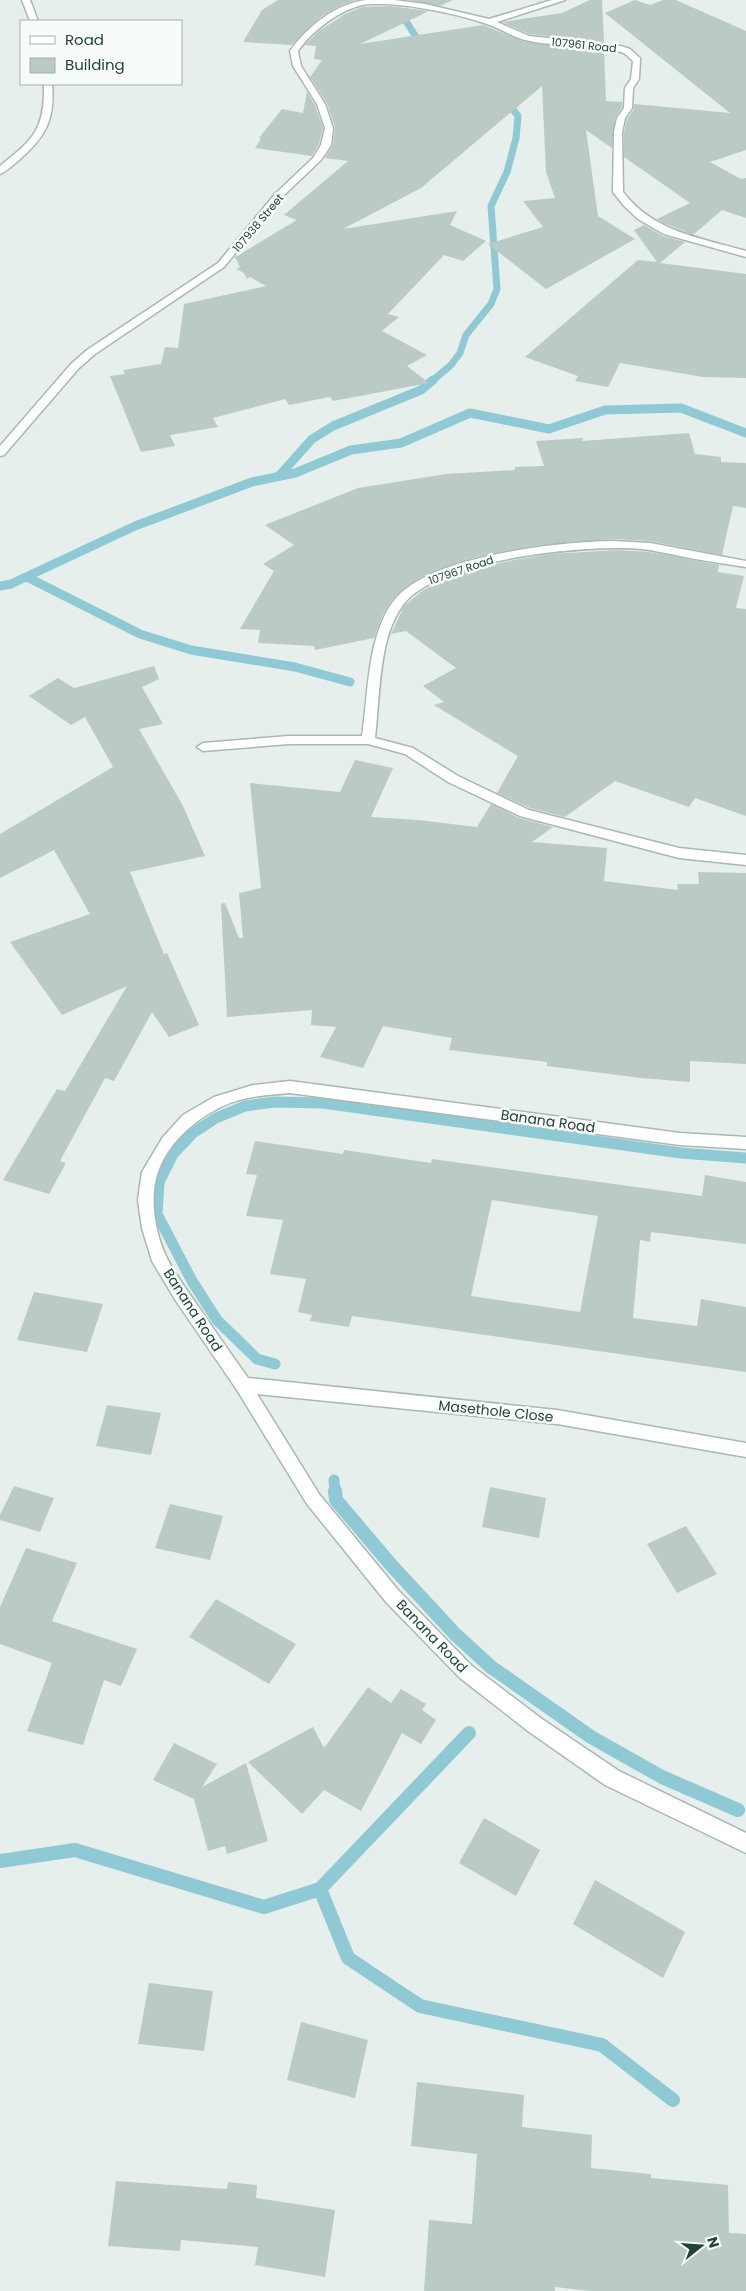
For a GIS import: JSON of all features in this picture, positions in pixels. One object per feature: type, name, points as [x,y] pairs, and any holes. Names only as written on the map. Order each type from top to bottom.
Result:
[{"type":"street","points":[[26,0],[34,20]]},
{"type":"street","points":[[488,22],[561,0]]},
{"type":"street","name":"107938 Street","points":[[0,452],[75,366],[90,352],[221,265],[278,196],[316,160],[326,145],[329,128],[321,104],[294,59],[298,43],[304,37],[338,11],[349,6],[373,1],[425,6],[488,22]]},
{"type":"street","name":"107961 Road","points":[[488,22],[527,38],[606,46],[618,48],[632,54],[637,60],[637,69],[635,79],[629,88],[628,108],[621,118],[618,132],[618,192],[641,217],[667,232],[746,254]]},
{"type":"street","points":[[0,171],[32,145],[43,128],[48,117],[50,98],[48,85]]},
{"type":"street","name":"107967 Road","points":[[368,740],[374,705],[376,674],[386,627],[397,604],[414,587],[440,575],[492,559],[544,548],[586,545],[636,545],[746,564]]},
{"type":"street","points":[[203,747],[298,740],[368,740],[409,751],[453,779],[525,813],[679,853],[746,860]]},
{"type":"street","name":"Banana Road","points":[[746,1143],[680,1139],[290,1087],[253,1091],[219,1101],[188,1119],[168,1141],[150,1172],[146,1200],[150,1228],[158,1256],[182,1296],[243,1385],[314,1499],[392,1596],[466,1672],[535,1726],[612,1778],[746,1842]]},
{"type":"street","name":"Masethole Close","points":[[243,1385],[557,1417],[746,1450]]},
{"type":"building","points":[[278,0],[356,0],[343,4],[322,16],[292,45],[243,42],[262,10]]},
{"type":"building","points":[[409,0],[453,0],[440,6]]},
{"type":"building","points":[[590,0],[602,0],[604,42],[529,34],[502,22],[562,13]]},
{"type":"building","points":[[635,0],[650,5],[663,0],[676,0],[746,31],[746,150],[710,162],[741,179],[746,178],[746,218],[722,210],[693,235],[664,223],[657,219],[690,203],[624,157],[624,132],[627,119],[634,109],[634,104],[730,113],[605,13]]},
{"type":"building","points":[[390,6],[429,11],[360,44],[483,25],[525,42],[604,50],[606,101],[622,102],[622,107],[615,118],[612,148],[586,130],[598,216],[635,239],[546,289],[488,244],[543,227],[523,201],[555,198],[546,172],[542,86],[421,188],[343,229],[457,211],[450,225],[486,241],[463,261],[444,255],[388,314],[399,317],[382,331],[427,355],[407,366],[429,383],[333,401],[330,397],[289,405],[285,399],[213,418],[218,427],[170,435],[175,446],[141,452],[110,376],[125,374],[123,370],[161,364],[165,347],[178,348],[184,304],[266,286],[250,277],[247,279],[244,273],[236,269],[240,267],[235,257],[297,220],[284,215],[348,161],[325,158],[333,145],[335,127],[327,103],[310,77],[322,60],[314,59],[316,46],[305,45],[319,31],[345,14],[362,7]]},
{"type":"building","points":[[307,92],[315,105],[323,128],[319,144],[312,156],[255,148],[261,139],[259,138],[282,109],[303,113]]},
{"type":"building","points":[[644,225],[663,236],[685,242],[660,263],[746,274],[746,378],[703,377],[620,363],[608,387],[575,381],[578,376],[525,357],[638,260],[657,262],[634,230]]},
{"type":"building","points":[[689,433],[695,454],[721,457],[721,462],[746,463],[746,508],[733,506],[722,555],[650,541],[612,539],[534,546],[476,557],[425,575],[406,587],[392,600],[382,616],[374,638],[315,650],[314,646],[258,643],[260,630],[240,629],[274,571],[263,564],[294,545],[265,525],[358,488],[446,474],[515,470],[515,467],[544,466],[536,441],[583,438],[582,441]]},
{"type":"building","points":[[617,550],[650,552],[719,565],[718,572],[744,576],[736,608],[746,609],[746,816],[695,798],[689,807],[615,781],[565,817],[530,808],[497,793],[518,756],[434,705],[444,702],[423,686],[456,668],[406,631],[391,634],[404,606],[422,591],[447,578],[514,560],[551,554]]},
{"type":"building","points":[[154,666],[159,679],[142,687],[163,724],[139,729],[183,806],[205,856],[130,872],[164,954],[167,953],[199,1025],[169,1037],[152,1012],[114,1081],[105,1078],[60,1161],[66,1163],[49,1194],[3,1180],[57,1089],[65,1091],[127,986],[62,1015],[10,942],[90,914],[54,850],[0,878],[0,834],[113,767],[85,717],[71,725],[29,696],[58,678],[74,688]]},
{"type":"building","points":[[355,760],[393,768],[371,817],[477,827],[491,804],[519,818],[553,827],[532,842],[607,848],[604,881],[678,890],[677,884],[699,884],[698,872],[746,873],[746,1064],[690,1061],[690,1082],[641,1078],[547,1066],[547,1062],[449,1050],[452,1038],[383,1026],[363,1068],[320,1057],[336,1027],[311,1025],[312,1010],[227,1017],[221,904],[225,903],[239,938],[243,938],[239,893],[261,888],[250,783],[340,792]]},
{"type":"building","points":[[255,1141],[343,1154],[344,1150],[431,1163],[432,1159],[702,1196],[705,1175],[746,1182],[746,1244],[651,1232],[650,1242],[640,1240],[633,1318],[697,1326],[701,1299],[746,1307],[746,1372],[352,1316],[349,1327],[310,1321],[312,1315],[298,1312],[306,1279],[270,1274],[283,1220],[246,1216],[257,1175],[246,1174]],"holes":[[[492,1200],[598,1216],[580,1312],[471,1296]]]},
{"type":"building","points":[[34,1292],[103,1304],[87,1352],[17,1340]]},
{"type":"building","points":[[107,1405],[161,1413],[151,1455],[96,1446]]},
{"type":"building","points":[[14,1486],[54,1498],[40,1532],[0,1520],[0,1515]]},
{"type":"building","points":[[490,1487],[546,1498],[539,1538],[482,1527]]},
{"type":"building","points":[[170,1504],[223,1516],[210,1560],[155,1548]]},
{"type":"building","points":[[686,1526],[717,1574],[677,1593],[647,1544]]},
{"type":"building","points":[[26,1548],[77,1563],[52,1621],[137,1649],[121,1686],[104,1680],[83,1745],[27,1731],[52,1663],[0,1644],[0,1607]]},
{"type":"building","points":[[216,1599],[296,1644],[269,1684],[189,1637]]},
{"type":"building","points":[[368,1687],[391,1703],[401,1689],[426,1704],[422,1710],[436,1720],[421,1744],[402,1733],[361,1811],[324,1790],[302,1814],[248,1762],[313,1727],[324,1748]]},
{"type":"building","points":[[174,1743],[217,1764],[202,1787],[246,1763],[268,1841],[227,1854],[225,1846],[208,1851],[194,1799],[153,1780]]},
{"type":"building","points":[[484,1818],[540,1850],[516,1896],[459,1863]]},
{"type":"building","points":[[595,1880],[685,1932],[663,1978],[573,1924]]},
{"type":"building","points":[[149,1983],[213,1991],[204,2051],[138,2044]]},
{"type":"building","points":[[301,2022],[368,2040],[355,2098],[287,2080]]},
{"type":"building","points":[[417,2082],[524,2095],[522,2127],[592,2135],[591,2168],[651,2174],[651,2178],[728,2185],[729,2233],[746,2234],[746,2291],[590,2291],[555,2287],[555,2291],[424,2291],[429,2220],[472,2224],[477,2154],[411,2146]]},
{"type":"building","points":[[116,2181],[227,2189],[228,2182],[257,2185],[256,2198],[335,2210],[325,2277],[255,2265],[258,2247],[181,2240],[180,2251],[108,2246]]},
{"type":"waterway","points":[[404,18],[423,48]]},
{"type":"waterway","points":[[432,381],[451,365],[460,353],[466,335],[491,304],[497,289],[491,206],[507,172],[516,138],[518,116],[505,99]]},
{"type":"waterway","points":[[279,476],[312,439],[333,426],[421,390],[433,380]]},
{"type":"waterway","points":[[0,586],[11,584],[135,526],[252,482],[295,473],[351,450],[401,443],[470,413],[549,429],[605,410],[681,408],[746,433]]},
{"type":"waterway","points":[[27,577],[140,634],[191,650],[295,667],[350,682]]},
{"type":"waterway","points":[[275,1364],[257,1359],[217,1320],[192,1281],[157,1214],[159,1182],[173,1154],[193,1133],[216,1118],[245,1106],[275,1102],[323,1103],[681,1153],[746,1158]]},
{"type":"waterway","points":[[334,1480],[335,1493]]},
{"type":"waterway","points":[[335,1491],[336,1500],[392,1566],[455,1634],[491,1667],[591,1737],[662,1777],[738,1810]]},
{"type":"waterway","points":[[320,1889],[469,1733]]},
{"type":"waterway","points":[[0,1861],[75,1850],[264,1907],[320,1889]]},
{"type":"waterway","points":[[320,1889],[348,1958],[420,2006],[602,2045],[673,2100]]}]
